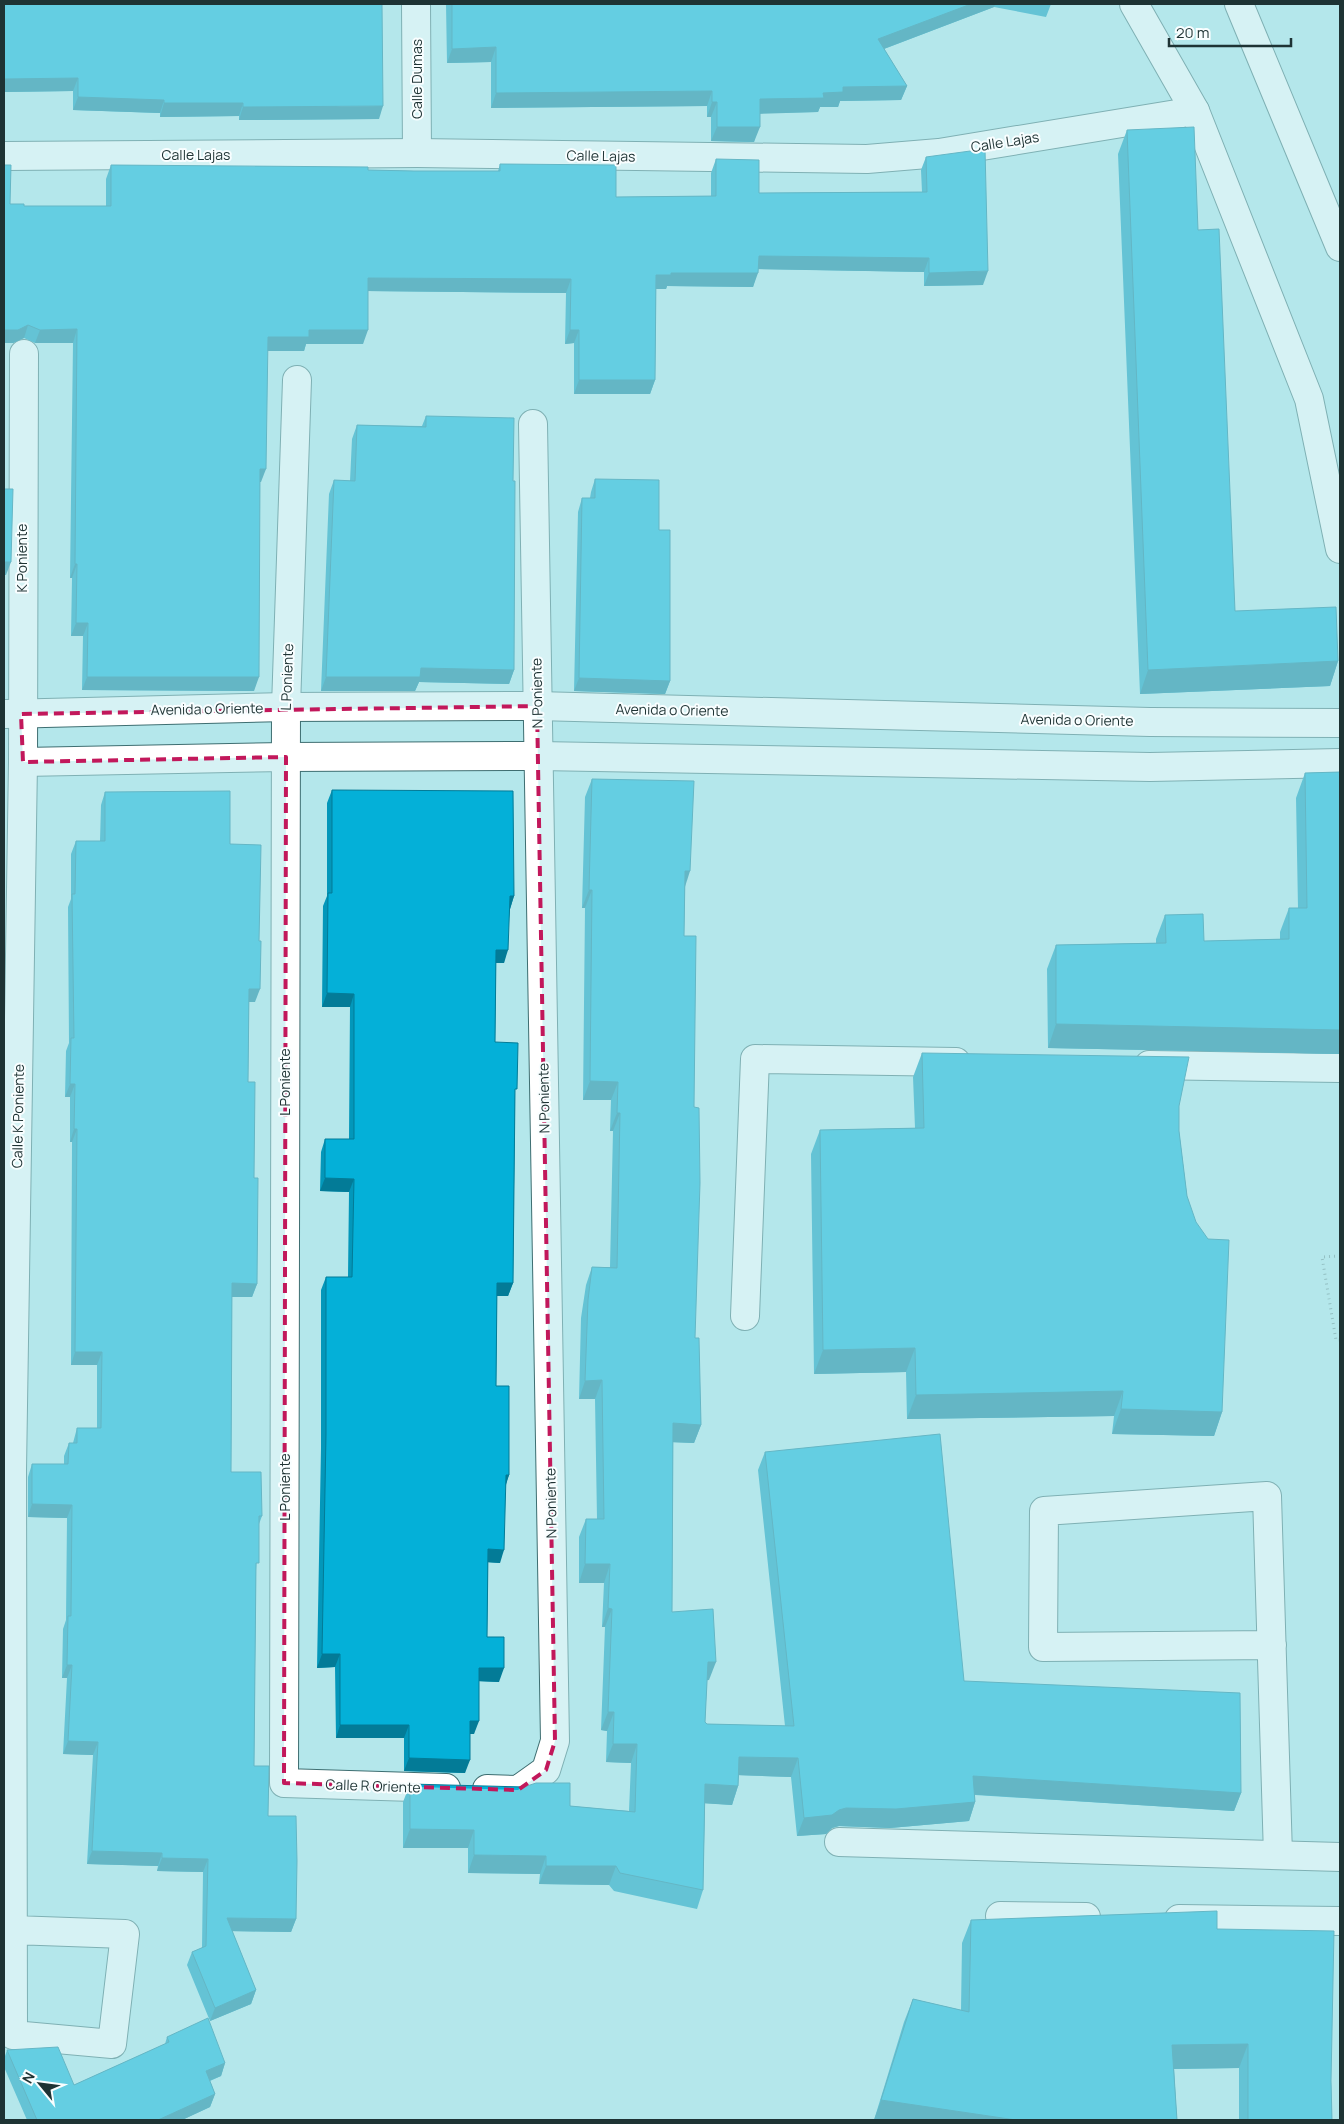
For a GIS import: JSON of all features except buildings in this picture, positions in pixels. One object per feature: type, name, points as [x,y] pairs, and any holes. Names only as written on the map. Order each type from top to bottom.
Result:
[{"type":"street","name":"Calle Dumas","points":[[416,4],[417,154]]},
{"type":"street","points":[[1134,4],[1195,111],[1309,399],[1340,549]]},
{"type":"street","points":[[1239,4],[1340,247]]},
{"type":"street","name":"Calle Lajas","points":[[4,156],[417,154],[867,160],[939,153],[1195,111]]},
{"type":"street","name":"K Poniente","points":[[23,762],[13,714],[24,354]]},
{"type":"street","name":"L Poniente","points":[[284,1783],[286,707],[297,380]]},
{"type":"street","name":"N Poniente","points":[[533,424],[555,1741],[546,1770]]},
{"type":"street","name":"Avenida o Oriente","points":[[13,714],[286,707],[537,706],[1150,722],[1340,723]]},
{"type":"street","points":[[23,762],[286,757],[539,756],[1150,767],[1340,763]]},
{"type":"street","name":"Calle K Poniente","points":[[13,1930],[125,1934],[112,2044],[13,2035],[8,1469],[23,762]]},
{"type":"street","points":[[745,1316],[755,1059],[983,1063]]},
{"type":"street","points":[[1122,1065],[1340,1068]]},
{"type":"street","points":[[1272,1645],[1043,1647],[1044,1511],[1267,1496],[1272,1645],[1278,1855]]},
{"type":"street","name":"Calle R Oriente","points":[[284,1783],[518,1790],[546,1770]]},
{"type":"street","points":[[839,1842],[1340,1857]]},
{"type":"street","points":[[1000,1916],[1107,1918]]},
{"type":"street","points":[[1155,1918],[1340,1921]]},
{"type":"path","points":[[1338,1340],[1322,1257],[1340,1256]]},
{"type":"highlighted area","points":[[537,706],[555,1741],[546,1770],[518,1790],[284,1783],[286,757],[23,762],[21,714]]}]
